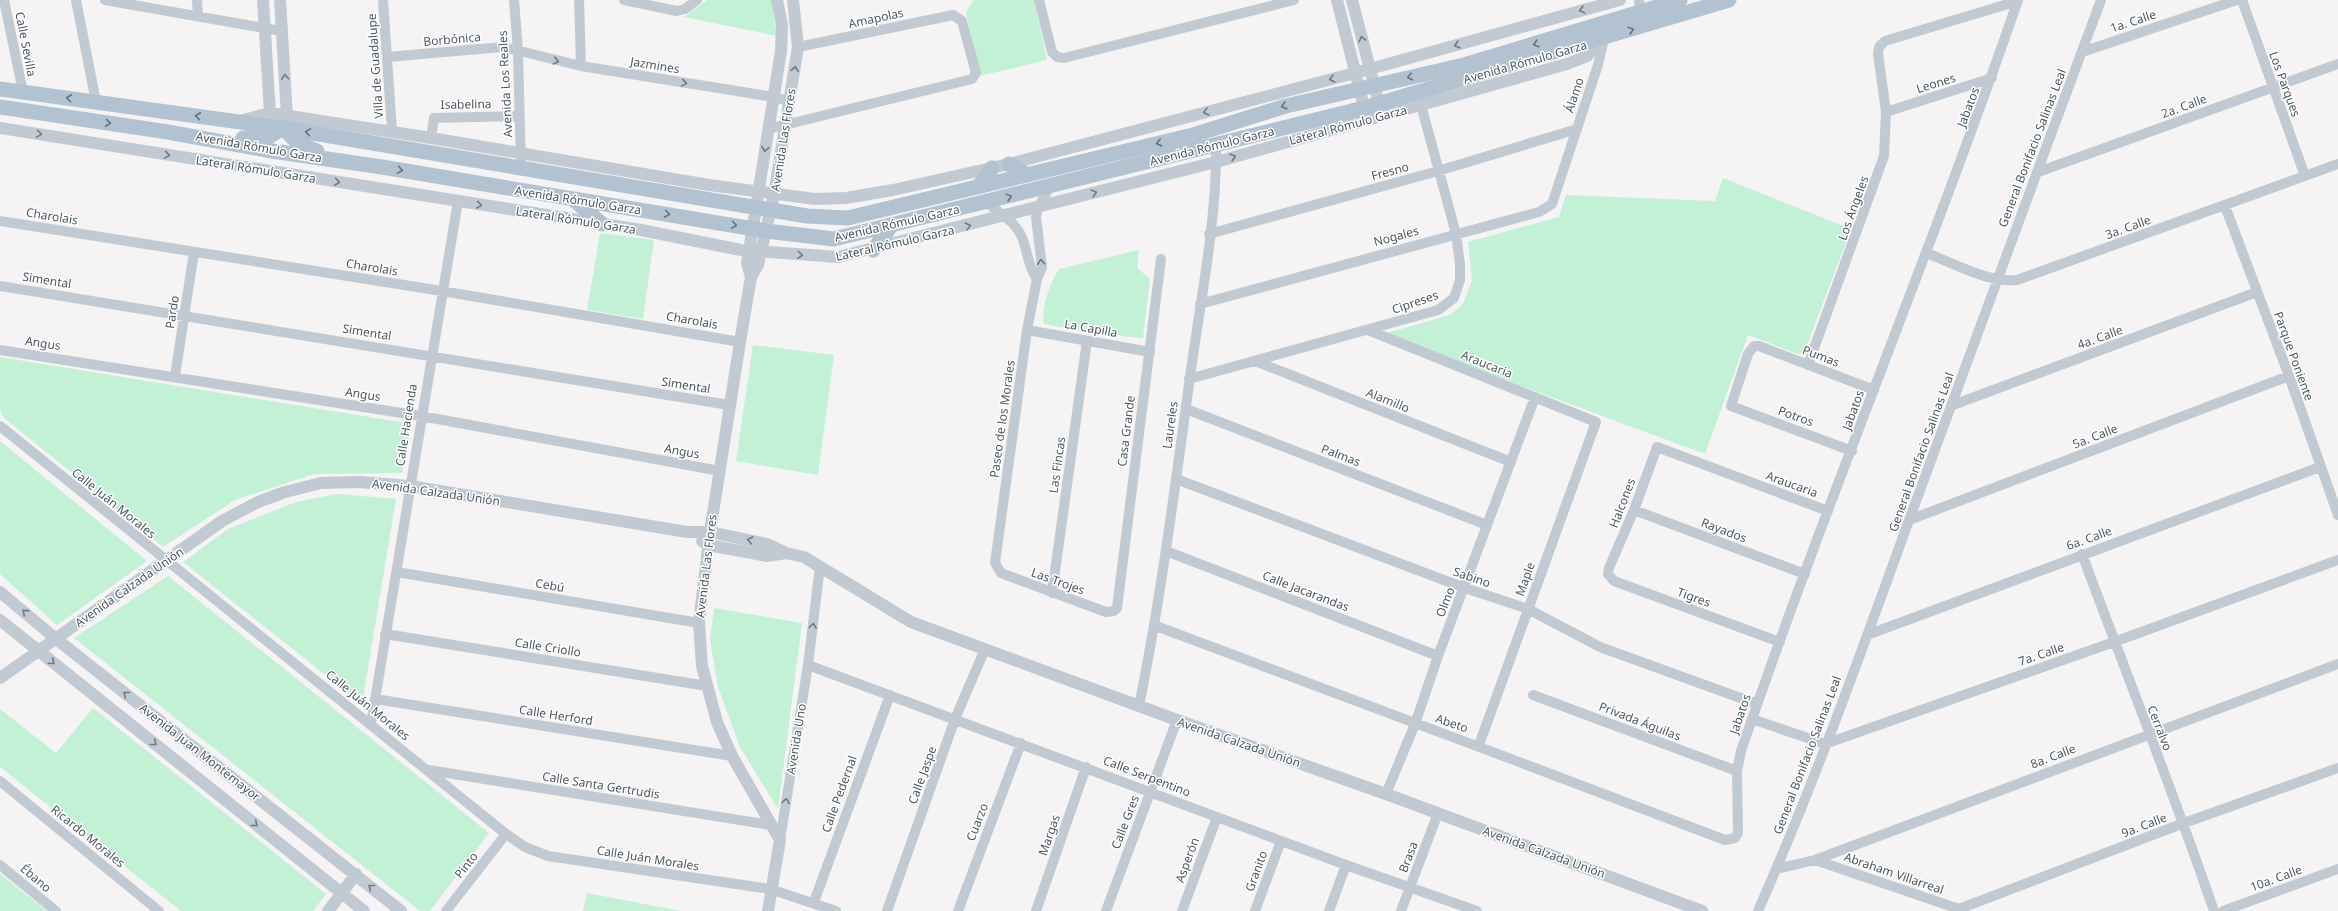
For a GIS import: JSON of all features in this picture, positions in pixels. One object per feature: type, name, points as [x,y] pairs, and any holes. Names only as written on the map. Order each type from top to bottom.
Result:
[{"type":"main road","name":"Avenida Rómulo Garza","points":[[0,89],[236,122],[285,122],[521,161],[771,210],[807,216],[848,218],[1194,135],[1286,106],[1480,61],[1639,6],[1680,0]]},
{"type":"main road","name":"Avenida Rómulo Garza","points":[[0,108],[168,132],[272,151],[382,167],[574,200],[834,239],[1216,146],[1366,114],[1729,0]]},
{"type":"main road","points":[[168,132],[199,133],[260,139],[272,136],[285,122],[292,139],[306,148],[362,160],[382,167]]},
{"type":"main road","points":[[1009,164],[1027,175]]},
{"type":"main road","points":[[979,186],[992,168]]},
{"type":"main road","points":[[574,200],[602,224]]},
{"type":"main road","points":[[762,228],[826,231],[836,228],[848,218]]},
{"type":"main road","points":[[873,250],[891,226]]},
{"type":"street","name":"Calle Sevilla","points":[[4,0],[23,92]]},
{"type":"street","points":[[76,0],[96,102]]},
{"type":"street","points":[[105,0],[142,3],[198,16],[281,31]]},
{"type":"street","points":[[197,0],[198,16]]},
{"type":"street","points":[[263,0],[270,113]]},
{"type":"street","points":[[280,0],[285,122]]},
{"type":"street","name":"Villa de Guadalupe","points":[[383,0],[392,131]]},
{"type":"street","name":"Avenida Los Reales","points":[[514,0],[518,51],[521,161]]},
{"type":"street","points":[[579,0],[581,66]]},
{"type":"street","points":[[624,0],[677,11],[685,9],[697,0]]},
{"type":"street","name":"Avenida Las Flores","points":[[777,0],[781,13],[782,31],[774,97],[755,207],[762,228],[761,252],[758,265],[751,277],[729,405],[708,545],[699,623],[702,660],[715,715],[732,756],[770,825],[780,840]]},
{"type":"street","name":"Avenida Las Flores","points":[[751,277],[747,263],[749,251],[771,210],[798,47],[792,0]]},
{"type":"street","points":[[1039,0],[1052,52],[1057,57],[1064,58],[1294,0]]},
{"type":"street","points":[[1337,0],[1366,114]]},
{"type":"street","points":[[1352,0],[1380,110]]},
{"type":"street","points":[[236,122],[270,113],[285,122],[392,131],[431,138],[521,161],[619,171],[774,195],[815,199],[846,198],[1009,164],[1369,70],[1620,0]]},
{"type":"street","name":"General Bonifacio Salinas Leal","points":[[1758,911],[1868,635],[1909,520],[1953,405],[1996,279],[2038,172],[2102,0]]},
{"type":"street","name":"1a. Calle","points":[[2082,52],[2237,0]]},
{"type":"street","name":"Los Parques","points":[[2242,0],[2272,89],[2305,176]]},
{"type":"street","name":"Los Ángeles","points":[[1808,365],[1882,167],[1886,147],[1886,112],[1878,54],[1879,47],[1885,41],[2018,1]]},
{"type":"street","name":"Jabatos","points":[[1738,834],[1737,771],[1741,751],[1828,511],[1992,78],[2018,1]]},
{"type":"street","name":"Amapolas","points":[[785,125],[975,77],[962,21],[953,15],[798,47]]},
{"type":"street","name":"Lateral Rómulo Garza","points":[[1380,110],[1420,105],[1583,58],[1602,39]]},
{"type":"street","name":"Álamo","points":[[1568,159],[1600,60],[1602,39]]},
{"type":"street","name":"Borbónica","points":[[387,57],[503,47],[518,51]]},
{"type":"street","name":"Jazmines","points":[[518,51],[581,66],[774,97],[789,101]]},
{"type":"street","name":"2a. Calle","points":[[2038,172],[2338,64]]},
{"type":"street","name":"Leones","points":[[1886,112],[1992,78]]},
{"type":"street","name":"Cipreses","points":[[1189,379],[1438,310],[1454,298],[1457,290],[1460,270],[1456,234],[1420,105]]},
{"type":"street","name":"Lateral Rómulo Garza","points":[[0,128],[602,224],[749,251],[838,258],[1216,162],[1366,114]]},
{"type":"street","name":"Isabelina","points":[[431,138],[434,118],[519,116]]},
{"type":"street","points":[[768,129],[785,125]]},
{"type":"street","name":"Fresno","points":[[1209,234],[1438,172],[1577,129]]},
{"type":"street","name":"Laureles","points":[[1139,706],[1156,626],[1186,410],[1209,234],[1216,162],[1216,146]]},
{"type":"street","name":"Nogales","points":[[1200,304],[1539,212],[1552,204],[1568,159]]},
{"type":"street","name":"3a. Calle","points":[[1926,253],[1996,279],[2011,281],[2024,278],[2338,164]]},
{"type":"street","name":"Paseo de los Morales","points":[[995,564],[1027,330],[1037,279],[1042,267],[1035,223],[1038,208],[1050,186]]},
{"type":"street","name":"Calle Hacienda","points":[[371,724],[385,634],[397,572],[431,355],[458,201]]},
{"type":"street","points":[[986,202],[1002,217],[1010,221],[1021,235],[1029,265],[1037,279]]},
{"type":"street","name":"Parque Poniente","points":[[2225,206],[2289,376],[2338,515]]},
{"type":"street","name":"Charolais","points":[[0,221],[442,291],[740,342]]},
{"type":"street","name":"Pardo","points":[[175,376],[194,252]]},
{"type":"street","name":"Casa Grande","points":[[1117,608],[1161,258]]},
{"type":"street","name":"Simental","points":[[0,286],[431,355],[729,405]]},
{"type":"street","name":"4a. Calle","points":[[1953,405],[2257,292]]},
{"type":"street","name":"La Capilla","points":[[1027,330],[1150,352]]},
{"type":"street","name":"Araucaria","points":[[1368,330],[1596,422]]},
{"type":"street","name":"Las Fincas","points":[[1052,593],[1087,340]]},
{"type":"street","name":"Pumas","points":[[1731,406],[1748,354],[1754,346],[1759,346],[1874,390]]},
{"type":"street","name":"Angus","points":[[0,350],[175,376],[421,416],[720,471]]},
{"type":"street","name":"Alamillo","points":[[1255,361],[1511,462]]},
{"type":"street","name":"5a. Calle","points":[[1909,520],[2289,376]]},
{"type":"street","name":"Olmo","points":[[1386,794],[1415,724],[1438,656],[1465,588],[1486,525],[1535,397]]},
{"type":"street","name":"Potros","points":[[1731,406],[1852,451]]},
{"type":"street","name":"Palmas","points":[[1186,410],[1486,525]]},
{"type":"street","name":"Maple","points":[[1479,745],[1596,422]]},
{"type":"street","name":"Calle Juán Morales","points":[[0,426],[506,834],[525,847],[548,856],[770,890],[814,902],[836,911]]},
{"type":"street","name":"Araucaria","points":[[1657,447],[1828,511]]},
{"type":"street","name":"Halcones","points":[[1609,568],[1634,510],[1657,447]]},
{"type":"street","name":"6a. Calle","points":[[1868,635],[2082,554],[2320,467]]},
{"type":"street","name":"Sabino","points":[[1176,479],[1465,588],[1528,609],[1600,647],[1757,704]]},
{"type":"street","name":"Avenida Calzada Unión","points":[[0,678],[222,521],[278,494],[321,483],[385,483],[410,486],[687,532],[710,532],[767,544],[786,553],[804,557],[904,619],[1177,720],[1438,813],[1701,911]]},
{"type":"street","name":"Rayados","points":[[1634,510],[1805,574]]},
{"type":"street","name":"Avenida Calzada Unión","points":[[687,532],[708,545],[767,556],[786,553]]},
{"type":"street","name":"Calle Jacarandas","points":[[1166,551],[1438,656]]},
{"type":"street","name":"Cerralvo","points":[[2082,554],[2148,734],[2184,823],[2214,911]]},
{"type":"street","name":"7a. Calle","points":[[1825,744],[2114,642],[2338,560]]},
{"type":"street","name":"Las Trojes","points":[[995,564],[1001,573],[1052,593],[1106,612],[1114,611],[1117,608]]},
{"type":"street","name":"Avenida Uno","points":[[768,911],[770,890],[780,840],[808,665],[820,566]]},
{"type":"street","name":"Tigres","points":[[1609,568],[1608,574],[1614,581],[1780,642]]},
{"type":"street","name":"Cebú","points":[[397,572],[699,623]]},
{"type":"street","name":"Avenida Juan Montemayor","points":[[0,592],[56,638],[402,911]]},
{"type":"street","name":"Avenida Juan Montemayor","points":[[0,620],[364,911]]},
{"type":"street","name":"Abeto","points":[[1156,626],[1415,724],[1479,745],[1725,840],[1735,838],[1738,834]]},
{"type":"street","name":"Calle Criollo","points":[[385,634],[707,686]]},
{"type":"street","name":"Calle Jaspe","points":[[887,911],[956,719],[985,649]]},
{"type":"street","name":"8a. Calle","points":[[1776,869],[1815,860],[2338,664]]},
{"type":"street","name":"Calle Serpentino","points":[[808,665],[1086,767],[1346,865],[1410,886],[1476,911]]},
{"type":"street","name":"Calle Pedernal","points":[[814,902],[890,695]]},
{"type":"street","name":"Privada Águilas","points":[[1533,695],[1737,771]]},
{"type":"street","name":"Calle Herford","points":[[375,699],[732,756]]},
{"type":"street","points":[[1752,719],[1825,744]]},
{"type":"street","name":"Calle Gres","points":[[1106,911],[1177,720]]},
{"type":"street","name":"Cuarzo","points":[[958,911],[1021,743]]},
{"type":"street","name":"Margas","points":[[1036,911],[1086,767]]},
{"type":"street","name":"9a. Calle","points":[[1962,910],[2184,823],[2338,768]]},
{"type":"street","name":"Calle Santa Gertrudis","points":[[428,770],[770,825]]},
{"type":"street","name":"Ricardo Morales","points":[[0,781],[159,911]]},
{"type":"street","name":"Brasa","points":[[1401,911],[1438,813]]},
{"type":"street","name":"Asperón","points":[[1182,911],[1217,817]]},
{"type":"street","name":"Pinto","points":[[446,911],[506,834]]},
{"type":"street","name":"Granito","points":[[1255,911],[1281,841]]},
{"type":"street","name":"Abraham Villarreal","points":[[1815,860],[1962,910]]},
{"type":"street","name":"Ébano","points":[[0,865],[56,911]]},
{"type":"street","points":[[1329,911],[1346,865]]},
{"type":"street","name":"10a. Calle","points":[[2223,911],[2338,869]]},
{"type":"street","points":[[328,911],[356,874]]},
{"type":"green space","points":[[707,0],[771,0],[777,36],[684,17]]},
{"type":"green space","points":[[974,0],[1034,0],[1047,60],[980,76],[966,12]]},
{"type":"green space","points":[[1723,178],[1851,229],[1803,356],[1748,335],[1705,454],[1392,338],[1387,333],[1450,315],[1463,304],[1472,280],[1468,242],[1559,217],[1566,195],[1715,201]]},
{"type":"green space","points":[[600,233],[654,240],[643,319],[587,310]]},
{"type":"green space","points":[[1139,250],[1137,268],[1150,279],[1143,338],[1090,333],[1044,324],[1043,317],[1045,302],[1052,281],[1059,269]]},
{"type":"green space","points":[[753,345],[834,355],[818,475],[736,461]]},
{"type":"green space","points":[[0,357],[412,424],[402,473],[314,474],[235,500],[163,547],[3,417],[0,409]]},
{"type":"green space","points":[[0,441],[147,561],[57,625],[0,574]]},
{"type":"green space","points":[[337,494],[396,499],[362,704],[183,562],[228,529],[296,502]]},
{"type":"green space","points":[[168,576],[489,833],[430,911],[420,911],[74,638]]},
{"type":"green space","points":[[714,608],[802,623],[778,809],[740,747],[718,687],[710,640]]},
{"type":"green space","points":[[93,708],[326,894],[313,911],[181,911],[0,767],[0,709],[56,753]]},
{"type":"green space","points":[[0,874],[47,911],[0,911]]},
{"type":"green space","points":[[587,893],[681,911],[583,911]]}]
